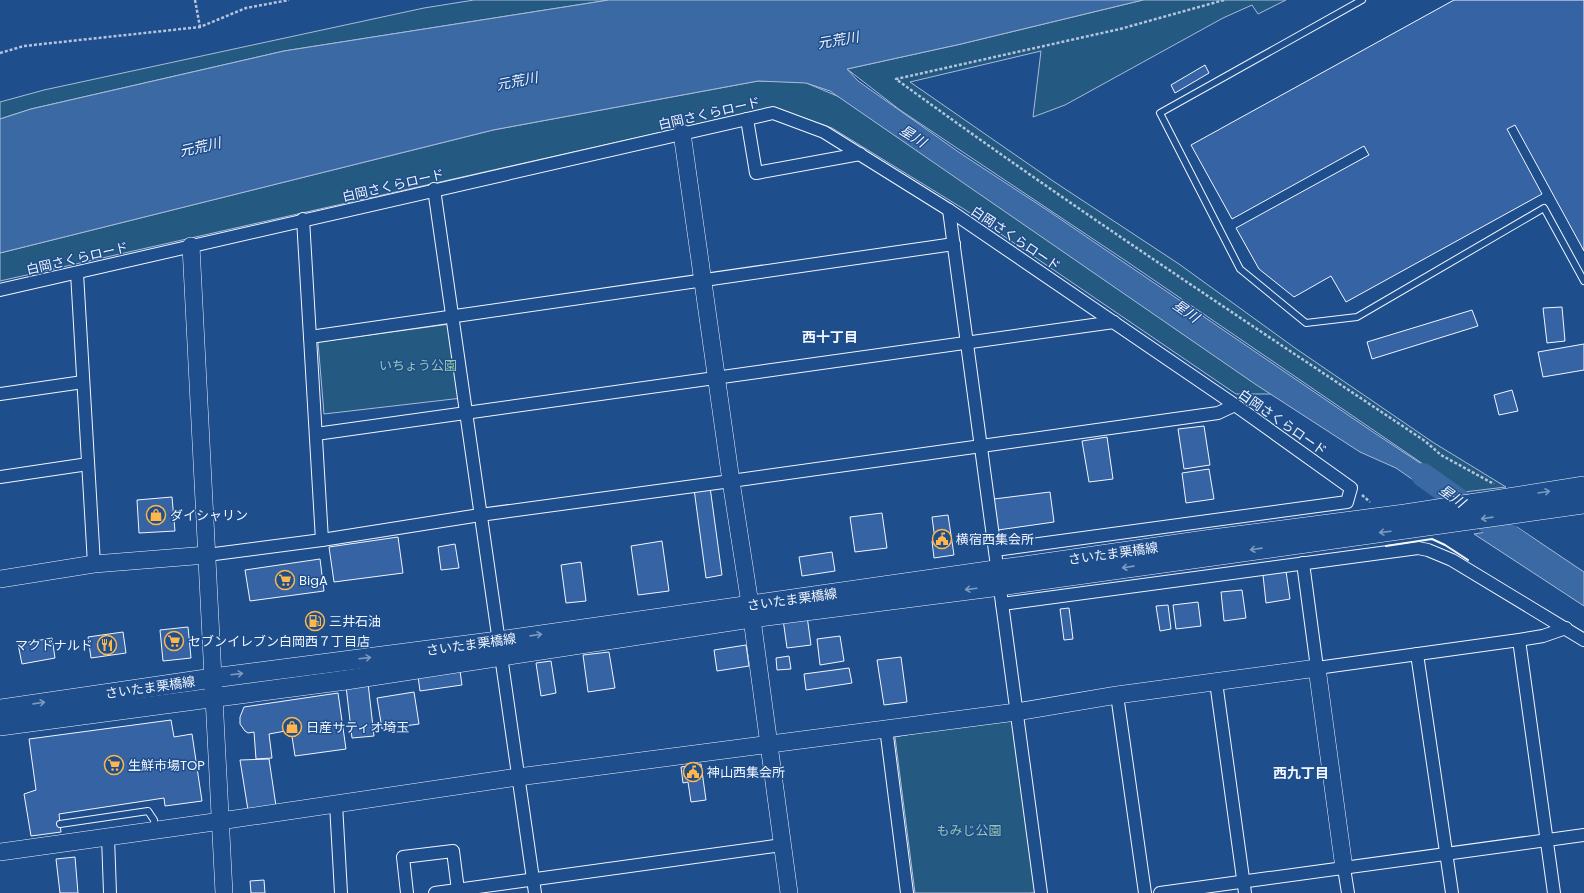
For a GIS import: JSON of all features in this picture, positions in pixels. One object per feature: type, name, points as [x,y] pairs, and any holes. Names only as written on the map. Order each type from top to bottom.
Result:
[{"type":"main road","name":"さいたま栗橋線","points":[[1000,587],[1206,540],[1405,514],[1584,486]]},
{"type":"main road","name":"さいたま栗橋線","points":[[0,709],[213,678],[499,648],[750,611],[1000,587],[1294,543],[1424,527],[1584,504]]},
{"type":"main road","name":"さいたま栗橋線","points":[[0,726],[214,696],[346,680],[499,648]]},
{"type":"street","name":"白岡さくらロード","points":[[0,290],[434,189],[773,113],[824,132],[949,210],[1235,405],[1352,488],[1347,502],[995,550]]},
{"type":"street","points":[[747,119],[756,173],[860,154]]},
{"type":"street","points":[[682,133],[789,893]]},
{"type":"street","points":[[434,189],[535,893]]},
{"type":"street","points":[[949,210],[1041,893]]},
{"type":"street","points":[[303,219],[322,540]]},
{"type":"street","points":[[310,336],[954,244]]},
{"type":"street","points":[[191,246],[224,893]]},
{"type":"street","points":[[77,272],[94,564]]},
{"type":"street","points":[[316,434],[1114,322]]},
{"type":"street","points":[[0,394],[83,382]]},
{"type":"street","points":[[0,579],[94,564],[207,555],[322,540],[480,515],[1218,413],[1235,405]]},
{"type":"street","points":[[0,477],[88,464]]},
{"type":"street","points":[[1000,587],[1303,563],[1418,548],[1428,550],[1452,560],[1584,640]]},
{"type":"street","points":[[1303,563],[1348,893]]},
{"type":"street","points":[[0,852],[518,777],[1016,712],[1117,695],[1519,640],[1543,636],[1566,628]]},
{"type":"street","points":[[1519,640],[1548,840],[1554,893]]},
{"type":"street","points":[[1417,654],[1452,893]]},
{"type":"street","points":[[1216,682],[1245,888]]},
{"type":"street","points":[[1117,695],[1145,893]]},
{"type":"street","points":[[886,728],[907,893]]},
{"type":"street","points":[[336,804],[341,893]]},
{"type":"street","points":[[1160,893],[1245,888],[1344,868],[1584,835]]},
{"type":"street","points":[[108,837],[110,893]]},
{"type":"street","points":[[435,893],[782,845]]},
{"type":"street","points":[[407,893],[403,857],[453,851],[458,890]]},
{"type":"lane","points":[[1362,0],[1160,113],[1240,269],[1306,323],[1357,317],[1544,208],[1584,281]]},
{"type":"lane","points":[[60,824],[148,811],[151,813],[154,820],[155,830]]},
{"type":"path","points":[[195,0],[200,27]]},
{"type":"path","points":[[0,53],[24,46],[200,27],[246,8],[289,0]]},
{"type":"path","points":[[1224,0],[1120,29],[896,79],[970,133],[1184,280],[1425,441],[1441,454],[1510,497]]},
{"type":"green space","points":[[474,0],[609,0],[284,51],[31,109],[0,119],[0,102],[44,90],[424,8]]},
{"type":"green space","points":[[1143,0],[1286,0],[1258,14],[1252,5],[1223,18],[1065,105],[1033,117],[1041,51],[910,82],[1053,181],[1179,264],[1295,348],[1434,443],[1506,487],[1464,492],[1126,261],[900,110],[847,69],[961,44]]},
{"type":"green space","points":[[758,81],[804,82],[844,99],[1276,394],[1236,394],[967,211],[832,128],[773,107],[0,281],[0,253],[493,130]]},
{"type":"green space","name":"いちょう公園","points":[[450,324],[462,398],[324,414],[318,342]]},
{"type":"green space","name":"もみじ公園","points":[[1011,716],[1041,892],[915,893],[895,737]]},
{"type":"water","name":"元荒川","points":[[609,0],[1143,0],[961,44],[847,69],[858,81],[960,153],[1050,212],[1376,434],[1464,492],[1438,497],[1396,468],[1360,452],[1255,384],[830,91],[806,83],[758,81],[493,130],[0,253],[0,119],[31,109],[284,51]]},
{"type":"water","points":[[1517,527],[1584,572],[1584,606],[1474,534]]},
{"type":"building","points":[[1454,0],[1584,0],[1584,251],[1515,125],[1507,129],[1542,194],[1346,302],[1331,276],[1294,297],[1259,269],[1236,228],[1369,155],[1364,146],[1232,219],[1191,145]]},
{"type":"building","points":[[1205,65],[1209,73],[1175,93],[1171,85]]},
{"type":"building","points":[[1562,307],[1565,341],[1547,343],[1543,308]]},
{"type":"building","points":[[1472,310],[1478,326],[1372,359],[1367,342]]},
{"type":"building","points":[[1584,344],[1584,370],[1543,377],[1538,352]]},
{"type":"building","points":[[1512,390],[1518,411],[1499,415],[1494,395]]},
{"type":"building","points":[[1204,426],[1210,465],[1184,469],[1178,429]]},
{"type":"building","points":[[1107,437],[1113,479],[1089,482],[1082,441]]},
{"type":"building","points":[[1209,469],[1214,499],[1186,503],[1182,473]]},
{"type":"building","points":[[710,487],[722,575],[706,578],[694,489]]},
{"type":"building","points":[[1050,492],[1054,522],[998,530],[994,499]]},
{"type":"building","name":"ダイシャリン","points":[[172,497],[175,531],[139,533],[137,500]]},
{"type":"building","points":[[882,513],[887,548],[855,552],[850,517]]},
{"type":"building","points":[[948,515],[954,555],[934,558],[932,541],[935,540],[932,517]]},
{"type":"building","points":[[398,537],[403,573],[334,582],[329,547]]},
{"type":"building","points":[[662,541],[669,591],[638,595],[631,546]]},
{"type":"building","points":[[455,544],[459,568],[441,570],[438,547]]},
{"type":"building","points":[[832,552],[835,571],[802,576],[799,557]]},
{"type":"building","name":"BigA","points":[[320,559],[324,591],[250,601],[245,570]]},
{"type":"building","points":[[581,562],[586,601],[566,603],[561,565]]},
{"type":"building","points":[[1286,571],[1290,599],[1266,603],[1263,575]]},
{"type":"building","points":[[1242,590],[1246,618],[1224,621],[1221,592]]},
{"type":"building","points":[[1198,602],[1201,626],[1176,629],[1173,605]]},
{"type":"building","points":[[1168,605],[1171,629],[1160,631],[1156,606]]},
{"type":"building","points":[[1069,608],[1073,639],[1064,640],[1060,609]]},
{"type":"building","points":[[807,616],[811,645],[787,648],[783,619]]},
{"type":"building","points":[[188,627],[191,658],[163,661],[160,630]]},
{"type":"building","name":"マクドナルド","points":[[123,632],[126,653],[91,658],[88,637]]},
{"type":"building","points":[[840,636],[844,661],[820,665],[817,639]]},
{"type":"building","points":[[52,638],[55,658],[22,664],[18,644]]},
{"type":"building","points":[[746,645],[749,666],[717,671],[714,650]]},
{"type":"building","points":[[609,652],[615,688],[588,692],[583,655]]},
{"type":"building","points":[[789,656],[791,669],[777,670],[776,658]]},
{"type":"building","points":[[901,657],[907,702],[884,705],[877,660]]},
{"type":"building","points":[[551,661],[556,693],[541,696],[536,663]]},
{"type":"building","points":[[849,668],[852,683],[806,690],[804,674]]},
{"type":"building","points":[[460,671],[462,685],[420,691],[418,676]]},
{"type":"building","points":[[368,683],[374,736],[352,738],[346,686]]},
{"type":"building","points":[[414,692],[419,724],[382,729],[377,698]]},
{"type":"building","name":"日産サティオ埼玉","points":[[338,693],[346,749],[295,756],[291,730],[269,734],[272,758],[256,759],[254,732],[248,733],[240,724],[240,717],[244,707]]},
{"type":"building","name":"生鮮市場TOP","points":[[171,720],[174,737],[192,734],[202,801],[165,806],[164,798],[59,814],[61,832],[31,836],[24,794],[36,790],[29,739]]},
{"type":"building","points":[[269,759],[276,806],[248,810],[240,760]]},
{"type":"building","points":[[701,764],[706,800],[691,802],[688,782],[683,783],[681,767]]},
{"type":"building","points":[[75,857],[78,893],[60,893],[56,859]]},
{"type":"building","points":[[264,880],[265,893],[251,893],[250,881]]},
{"type":"waterway","name":"星川","points":[[1423,475],[1527,549]]},
{"type":"wall","points":[[1386,546],[1432,539],[1445,545],[1468,560]]},
{"type":"place","name":"ダイシャリン","points":[[156,515]]},
{"type":"place","name":"横宿西集会所","points":[[942,539]]},
{"type":"place","name":"BigA","points":[[285,580]]},
{"type":"place","name":"三井石油","points":[[315,621]]},
{"type":"place","name":"セブンイレブン白岡西７丁目店","points":[[174,641]]},
{"type":"place","name":"マクドナルド","points":[[107,645]]},
{"type":"place","name":"日産サティオ埼玉","points":[[292,727]]},
{"type":"place","name":"生鮮市場TOP","points":[[114,765]]},
{"type":"place","name":"神山西集会所","points":[[693,772]]},
{"type":"district","name":"西十丁目","points":[[830,337]]},
{"type":"district","name":"西九丁目","points":[[1301,773]]}]
